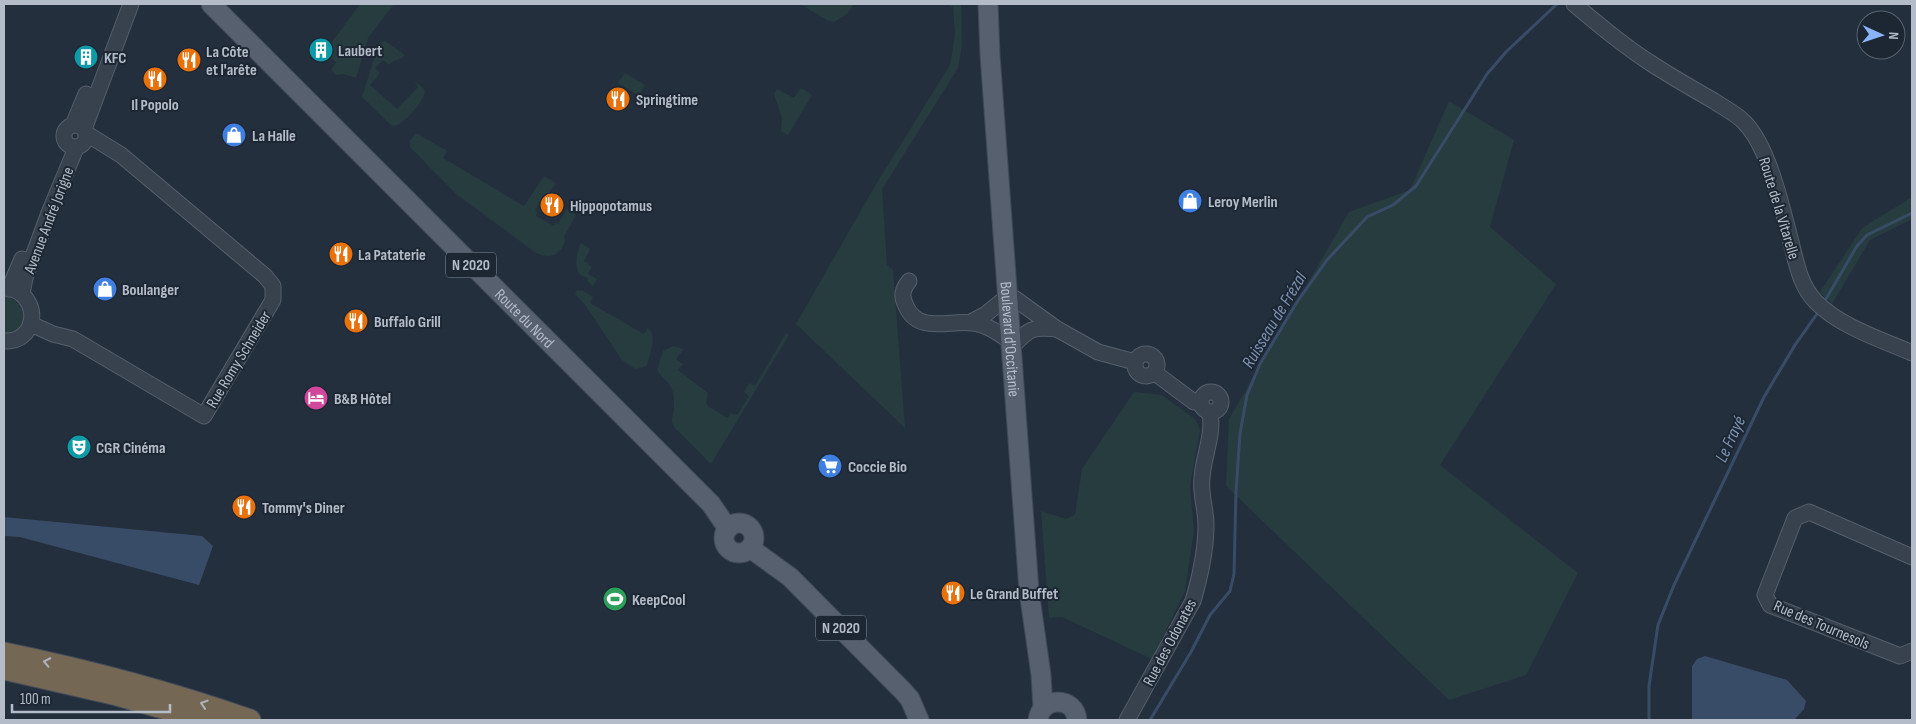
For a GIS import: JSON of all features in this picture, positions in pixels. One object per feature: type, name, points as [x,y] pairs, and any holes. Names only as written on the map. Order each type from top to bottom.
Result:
[{"type":"highway","points":[[4,653],[120,680],[201,703],[250,720]]},
{"type":"highway","points":[[4,669],[104,692],[205,720]]},
{"type":"main road","name":"Route du Nord","points":[[212,4],[731,526]]},
{"type":"main road","name":"Route du Nord","points":[[226,4],[616,394],[716,498],[731,526]]},
{"type":"main road","name":"Boulevard d'Occitanie","points":[[988,4],[1010,345],[1029,591],[1046,710],[1070,706],[1074,710],[1077,720]]},
{"type":"main road","name":"N 2020","points":[[731,526],[724,538],[727,547],[738,553],[745,552],[750,548],[786,574],[904,691],[910,699],[919,720]]},
{"type":"street","name":"Avenue André Jorigne","points":[[78,137],[121,4]]},
{"type":"street","name":"Avenue André Jorigne","points":[[12,291],[25,278],[131,4]]},
{"type":"street","name":"Route de la Vitarelle","points":[[1574,4],[1606,31],[1652,64],[1726,109],[1745,123],[1762,149],[1776,188],[1804,286],[1822,307],[1850,326],[1912,353]]},
{"type":"street","name":"Rue Romy Schneider","points":[[31,324],[54,334],[73,339],[204,416],[273,300],[274,291],[270,280],[121,156],[112,150],[78,137]]},
{"type":"street","points":[[909,282],[903,289],[902,298],[908,312],[917,320],[937,325],[971,322],[987,326],[1010,345],[1032,330],[1041,327],[1057,329]]},
{"type":"street","points":[[4,341],[18,338],[28,330],[31,324],[31,307],[12,291]]},
{"type":"street","points":[[971,322],[986,314],[1008,296],[1014,298],[1057,329]]},
{"type":"street","name":"Rue des Odonates","points":[[1057,329],[1098,352],[1135,362],[1141,355],[1150,354],[1157,360],[1158,364],[1155,372],[1194,402],[1205,408],[1210,436],[1202,478],[1201,491],[1206,524],[1198,584],[1193,601],[1127,720]]},
{"type":"street","name":"Rue des Tournesols","points":[[1912,557],[1809,512],[1795,518],[1765,594],[1770,605],[1900,656],[1912,651]]},
{"type":"green space","points":[[360,4],[394,4],[368,38],[356,78],[344,74],[336,75],[331,70],[336,62],[331,58],[324,59],[321,57]]},
{"type":"green space","points":[[800,4],[854,4],[847,14],[834,22],[827,20]]},
{"type":"green space","points":[[946,4],[961,4],[962,45],[958,68],[882,189],[887,265],[893,270],[905,428],[796,324],[875,186],[950,65],[955,35],[953,7]]},
{"type":"green space","points":[[385,41],[405,55],[389,65],[383,60],[375,68],[380,73],[370,85],[397,109],[418,87],[414,81],[425,92],[413,112],[395,126],[391,125],[362,97],[377,49]]},
{"type":"green space","points":[[625,73],[645,85],[639,96],[618,83]]},
{"type":"green space","points":[[801,88],[812,95],[788,135],[781,131],[782,118],[774,94],[777,89],[794,98]]},
{"type":"green space","points":[[1449,101],[1514,140],[1490,227],[1556,284],[1440,465],[1578,573],[1526,675],[1449,700],[1226,486],[1229,419],[1349,212],[1410,190]]},
{"type":"green space","points":[[415,134],[447,151],[443,158],[524,206],[544,176],[556,183],[547,196],[544,194],[535,210],[537,212],[536,216],[554,226],[556,223],[558,224],[567,209],[576,215],[564,237],[563,246],[558,253],[546,256],[536,253],[455,193],[410,147],[410,141]]},
{"type":"green space","points":[[1912,197],[1912,219],[1870,240],[1832,304],[1820,292],[1862,228]]},
{"type":"green space","points":[[581,243],[590,249],[584,261],[592,267],[588,274],[597,279],[593,286],[587,281],[588,278],[581,275],[577,268],[577,254]]},
{"type":"green space","points":[[577,290],[582,290],[593,297],[590,303],[644,334],[648,328],[653,341],[647,366],[635,369],[622,360],[586,306],[575,294]]},
{"type":"green space","points":[[4,296],[15,301],[20,306],[23,311],[24,322],[16,332],[4,336]]},
{"type":"green space","points":[[786,333],[789,335],[711,464],[673,425],[674,402],[672,389],[657,370],[663,351],[673,346],[684,349],[676,359],[683,364],[678,370],[708,393],[706,403],[708,406],[727,418],[731,413],[737,415],[749,396],[744,392],[749,383],[755,386]]},
{"type":"green space","points":[[1134,392],[1162,395],[1196,420],[1200,430],[1190,486],[1194,530],[1185,591],[1152,659],[1062,617],[1049,618],[1041,511],[1066,519],[1075,515],[1082,469]]},
{"type":"water","points":[[4,517],[202,536],[213,546],[199,585],[20,537],[4,536]]},
{"type":"water","points":[[1705,656],[1787,680],[1806,701],[1804,709],[1794,720],[1692,720],[1692,666],[1697,659]]},
{"type":"waterway","name":"Ruisseau de Frézal","points":[[1150,720],[1191,652],[1210,615],[1230,591],[1234,574],[1236,492],[1240,434],[1247,395],[1260,364],[1297,302],[1327,260],[1367,217],[1393,205],[1416,186],[1487,74],[1506,52],[1557,4]]},
{"type":"waterway","name":"Le Frayé","points":[[1823,304],[1857,246],[1867,235],[1912,213]]},
{"type":"waterway","name":"Le Frayé","points":[[1649,720],[1649,686],[1658,625],[1674,585],[1764,397],[1795,345],[1819,311]]},
{"type":"place","name":"Laubert","points":[[321,50]]},
{"type":"place","name":"KFC","points":[[86,57]]},
{"type":"place","name":"La Côte et l'arête","points":[[189,60]]},
{"type":"place","name":"Il Popolo","points":[[155,79]]},
{"type":"place","name":"Springtime","points":[[618,99]]},
{"type":"place","name":"La Halle","points":[[234,135]]},
{"type":"place","name":"Leroy Merlin","points":[[1190,201]]},
{"type":"place","name":"Hippopotamus","points":[[552,205]]},
{"type":"place","name":"La Pataterie","points":[[341,254]]},
{"type":"place","name":"Boulanger","points":[[105,289]]},
{"type":"place","name":"Buffalo Grill","points":[[356,321]]},
{"type":"place","name":"B&B Hôtel","points":[[316,398]]},
{"type":"place","name":"CGR Cinéma","points":[[79,447]]},
{"type":"place","name":"Coccie Bio","points":[[830,466]]},
{"type":"place","name":"Tommy's Diner","points":[[244,507]]},
{"type":"place","name":"Le Grand Buffet","points":[[953,593]]},
{"type":"place","name":"KeepCool","points":[[615,599]]}]
